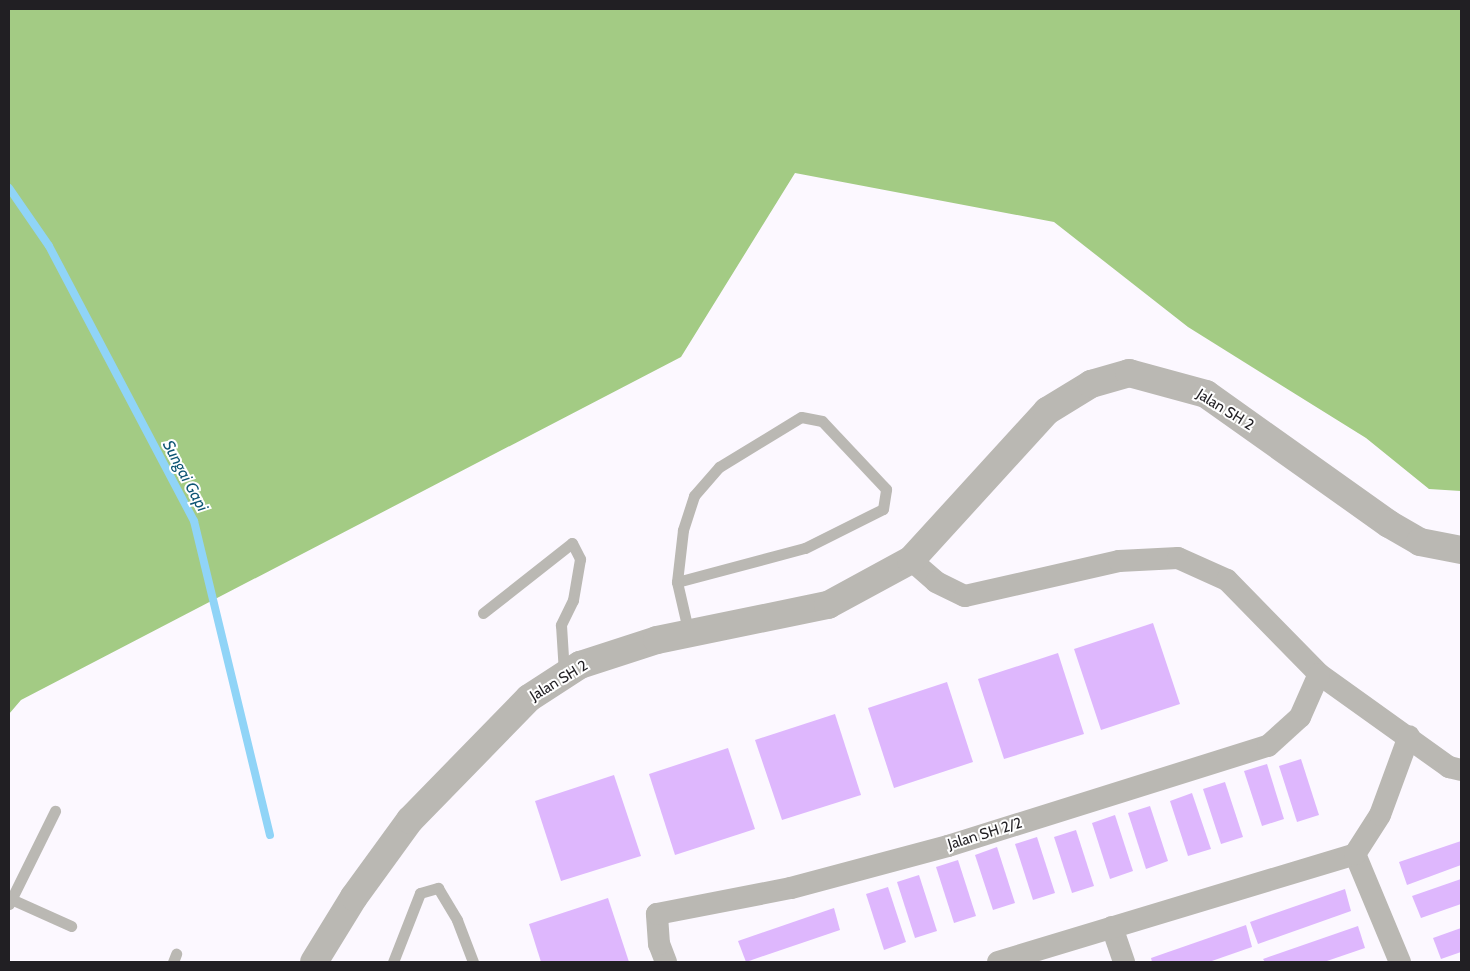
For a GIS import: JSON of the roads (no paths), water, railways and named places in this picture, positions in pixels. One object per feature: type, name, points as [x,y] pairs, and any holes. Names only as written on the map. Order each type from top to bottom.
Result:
[{"type":"street","name":"Jalan SH 2","points":[[314,962],[354,897],[410,820],[529,698],[580,665],[689,634],[828,605],[911,560],[1047,411],[1091,384],[1129,372],[1206,394],[1389,524],[1420,542],[1461,550]]},
{"type":"street","points":[[911,560],[936,582],[965,596],[1119,561],[1178,558],[1227,580],[1319,674],[1449,766],[1461,770]]},
{"type":"street","name":"Jalan SH 2/2","points":[[666,962],[659,944],[657,914],[791,888],[948,846],[1268,746],[1300,717],[1319,674]]},
{"type":"street","points":[[998,962],[1355,854],[1380,815],[1409,736]]},
{"type":"street","points":[[1355,854],[1400,962]]},
{"type":"street","points":[[1112,926],[1124,962]]},
{"type":"lane","points":[[677,582],[805,548],[883,509],[886,489],[822,421],[801,417],[720,467],[694,496],[683,530],[677,582],[689,634]]},
{"type":"lane","points":[[483,613],[572,543],[580,560],[573,600],[561,625],[564,675]]},
{"type":"lane","points":[[55,811],[10,901],[71,926]]},
{"type":"lane","points":[[393,962],[420,893],[438,888],[457,920],[473,962]]},
{"type":"waterway","name":"Sungai Gapi","points":[[9,188],[49,246],[194,521],[270,835]]}]
